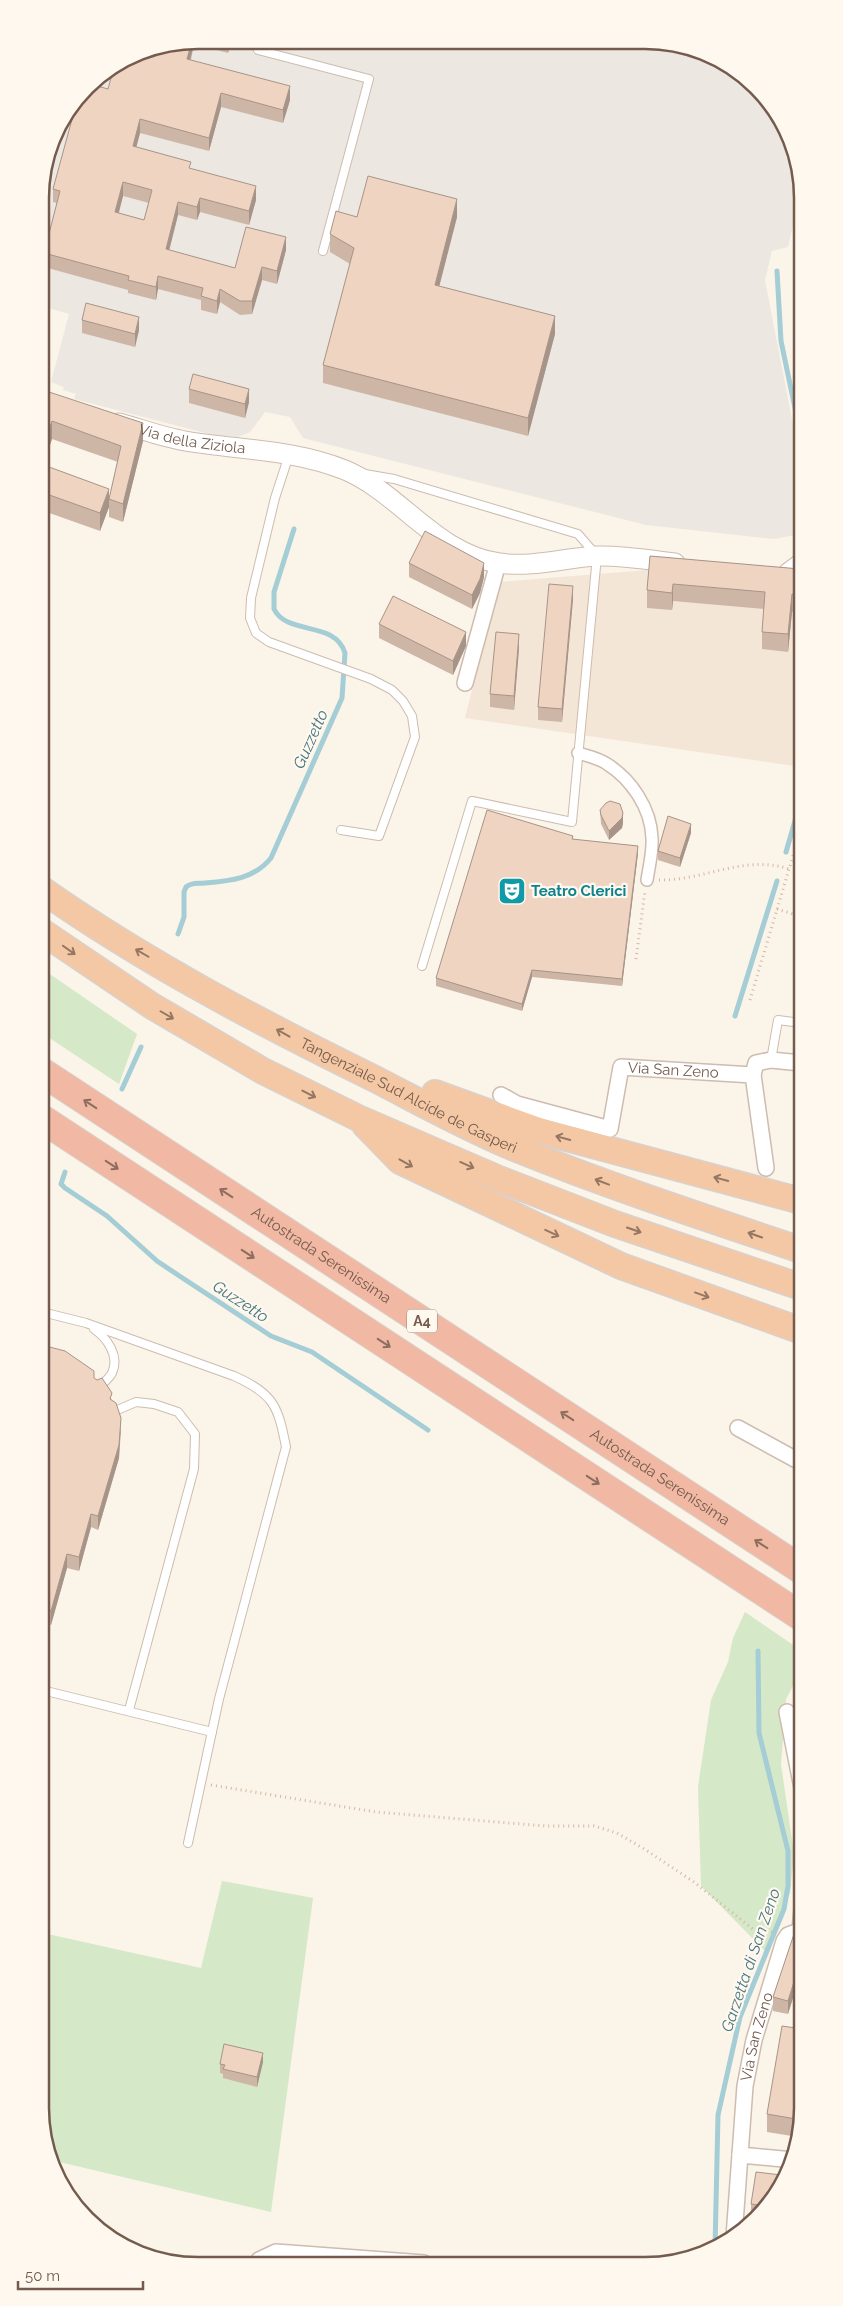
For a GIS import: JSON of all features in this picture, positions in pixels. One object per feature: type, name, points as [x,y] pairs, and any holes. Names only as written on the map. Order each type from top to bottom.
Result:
[{"type":"highway","name":"Tangenziale Sud Alcide de Gasperi","points":[[49,894],[87,921],[305,1044],[515,1148],[626,1191],[794,1247]]},
{"type":"highway","points":[[49,936],[152,1006],[263,1071],[358,1118],[499,1178],[615,1224],[794,1284]]},
{"type":"highway","points":[[358,1071],[392,1077],[540,1132],[794,1199]]},
{"type":"highway","name":"Autostrada Serenissima","points":[[49,1077],[794,1565]]},
{"type":"highway","points":[[358,1118],[400,1161],[621,1266],[794,1328]]},
{"type":"highway","name":"A4","points":[[49,1125],[794,1611]]},
{"type":"street","name":"Via della Ziziola","points":[[101,417],[184,441],[290,454],[346,471],[378,490],[443,540],[467,554],[498,563],[533,564],[597,556],[696,564]]},
{"type":"street","points":[[466,683],[498,563]]},
{"type":"street","points":[[578,753],[606,762],[626,778],[639,797],[648,817],[652,838],[647,880]]},
{"type":"street","points":[[766,1168],[753,1075],[756,1063],[771,1060],[794,1062]]},
{"type":"street","name":"Via San Zeno","points":[[501,1095],[517,1104],[610,1129],[621,1067],[753,1075]]},
{"type":"street","points":[[738,1428],[794,1459]]},
{"type":"street","points":[[787,1712],[794,1747]]},
{"type":"street","name":"Via San Zeno","points":[[735,2227],[745,2086],[754,2040],[784,1941],[794,1934]]},
{"type":"street","points":[[740,2155],[785,2159]]},
{"type":"street","points":[[265,2257],[276,2252],[343,2257]]},
{"type":"lane","points":[[258,49],[368,79],[322,251]]},
{"type":"lane","points":[[290,454],[275,498],[251,598],[250,618],[256,633],[270,642],[372,679],[392,690],[403,701],[412,716],[414,737],[379,836],[341,830]]},
{"type":"lane","name":"Via della Ziziola","points":[[346,471],[394,479],[578,534],[597,556]]},
{"type":"lane","points":[[422,966],[472,801],[572,822],[597,556]]},
{"type":"lane","points":[[771,1060],[778,1020],[794,1022]]},
{"type":"lane","points":[[49,1314],[86,1323],[255,1385],[269,1397],[280,1415],[286,1447],[212,1732],[188,1843]]},
{"type":"lane","points":[[86,1323],[105,1337],[112,1352],[114,1364],[112,1374],[98,1388]]},
{"type":"lane","points":[[115,1411],[136,1402],[154,1404],[178,1412],[195,1434],[194,1469],[129,1710]]},
{"type":"lane","points":[[49,1692],[212,1732]]},
{"type":"path","points":[[750,1000],[794,852]]},
{"type":"path","points":[[636,959],[647,880],[667,880],[755,864],[773,864],[789,869]]},
{"type":"path","points":[[777,909],[794,914]]},
{"type":"path","points":[[201,1783],[376,1812],[546,1826],[594,1826],[617,1833],[646,1850],[694,1882],[754,1930],[794,1932]]},
{"type":"shaded area","points":[[198,49],[645,49],[665,50],[693,57],[720,69],[751,92],[779,132],[793,178],[794,221],[788,247],[772,251],[765,280],[794,430],[794,535],[774,539],[646,525],[303,438],[290,417],[265,412],[250,432],[238,437],[213,435],[74,399],[76,394],[63,390],[64,387],[51,382],[69,314],[49,308],[49,188],[54,159],[64,132],[74,115],[92,92],[123,69],[141,60],[178,50]]},
{"type":"shaded area","points":[[648,570],[794,582],[794,766],[465,718],[499,582]]},
{"type":"green space","points":[[49,974],[137,1034],[119,1084],[49,1038]]},
{"type":"green space","points":[[745,1612],[794,1646],[794,1684],[786,1699],[781,1764],[794,1854],[790,1893],[765,1951],[701,1886],[698,1787],[711,1700],[728,1662],[733,1638]]},
{"type":"green space","points":[[222,1881],[313,1898],[271,2212],[59,2162],[54,2147],[50,2128],[49,2108],[49,1934],[201,1968]]},
{"type":"building","points":[[190,49],[187,59],[290,86],[283,110],[221,93],[209,138],[140,119],[133,146],[191,162],[189,168],[256,186],[249,211],[200,198],[197,207],[178,202],[166,249],[235,268],[246,227],[286,237],[277,271],[262,267],[252,301],[240,301],[220,289],[217,301],[201,296],[203,288],[158,276],[156,287],[128,280],[129,276],[49,254],[49,234],[60,191],[53,189],[72,118],[92,92],[99,87],[108,89],[111,77],[141,60],[178,50]],"holes":[[[123,182],[152,190],[144,220],[115,212]]]},
{"type":"building","points":[[368,176],[457,199],[435,285],[555,316],[528,418],[323,365],[354,248],[330,234],[336,211],[357,217]]},
{"type":"building","points":[[86,303],[139,317],[135,334],[82,320]]},
{"type":"building","points":[[193,374],[249,389],[245,404],[189,389]]},
{"type":"building","points":[[49,392],[143,423],[123,504],[109,499],[121,446],[52,421],[49,430]]},
{"type":"building","points":[[49,467],[109,489],[100,513],[49,495]]},
{"type":"building","points":[[425,531],[484,563],[480,579],[472,595],[409,563]]},
{"type":"building","points":[[650,556],[794,568],[794,594],[792,594],[788,634],[762,632],[765,592],[673,584],[672,593],[647,590]]},
{"type":"building","points":[[549,584],[573,586],[562,709],[538,707]]},
{"type":"building","points":[[393,596],[466,632],[453,661],[379,624]]},
{"type":"building","points":[[496,632],[519,634],[514,696],[490,694]]},
{"type":"building","points":[[610,801],[620,804],[623,813],[622,818],[609,831],[600,810]]},
{"type":"building","points":[[487,810],[573,836],[572,839],[638,846],[622,979],[532,970],[522,1004],[436,978]]},
{"type":"building","points":[[668,816],[691,824],[680,858],[658,851]]},
{"type":"building","points":[[49,1347],[65,1351],[94,1371],[94,1378],[97,1380],[102,1378],[112,1393],[110,1399],[116,1403],[121,1418],[119,1445],[98,1516],[91,1514],[79,1557],[67,1554],[51,1611],[49,1610]]},
{"type":"building","points":[[794,1934],[794,1982],[788,2001],[773,1997]]},
{"type":"building","points":[[782,2026],[794,2028],[794,2119],[767,2114]]},
{"type":"building","points":[[224,2044],[263,2053],[257,2077],[223,2069],[225,2065],[220,2064]]},
{"type":"building","points":[[756,2172],[778,2175],[758,2205],[751,2204]]},
{"type":"waterway","name":"Garzetta di San Zeno","points":[[777,271],[781,341],[794,403]]},
{"type":"waterway","name":"Guzzetto","points":[[178,934],[184,917],[184,892],[188,885],[241,878],[257,870],[271,858],[342,698],[345,653],[340,643],[332,636],[322,632],[289,623],[280,617],[274,609],[274,592],[294,529]]},
{"type":"waterway","name":"Garzetta di San Zeno","points":[[786,852],[794,824]]},
{"type":"waterway","name":"Garzetta di San Zeno","points":[[735,1016],[777,881]]},
{"type":"waterway","name":"Guzzetto","points":[[122,1089],[141,1047]]},
{"type":"waterway","name":"Guzzetto","points":[[65,1172],[61,1184],[65,1188],[107,1216],[157,1261],[271,1336],[312,1352],[428,1430]]},
{"type":"waterway","name":"Garzetta di San Zeno","points":[[715,2240],[718,2115],[740,2017],[784,1909],[788,1886],[788,1851],[759,1733],[758,1651]]},
{"type":"place","name":"Teatro Clerici","points":[[512,891]]}]
